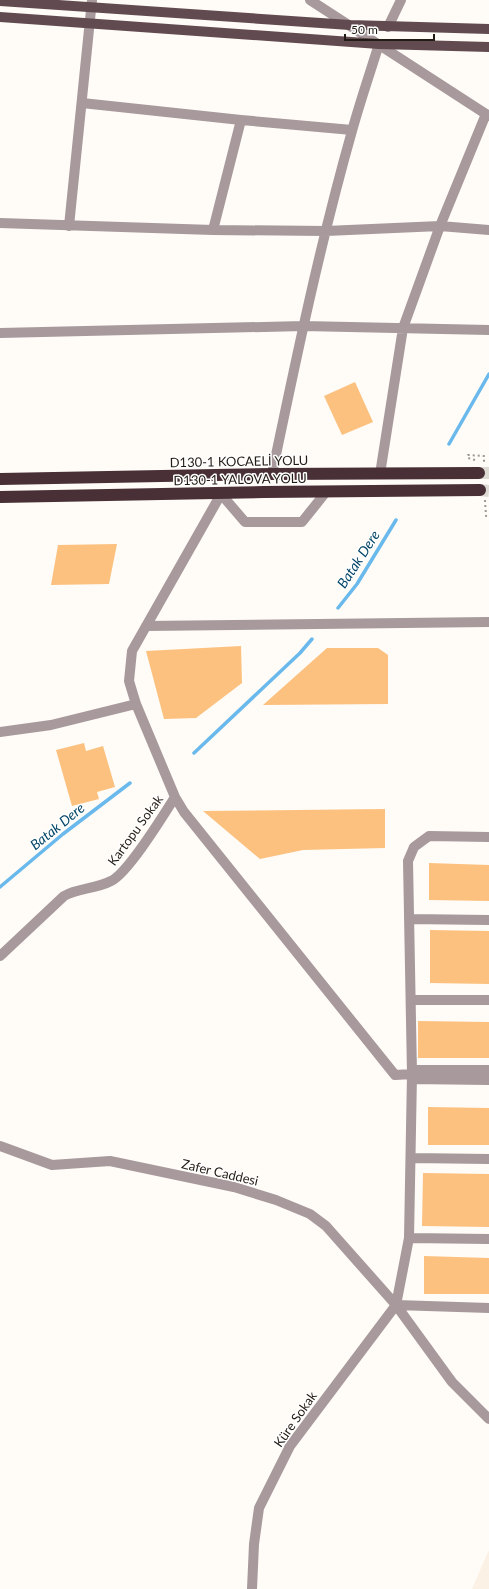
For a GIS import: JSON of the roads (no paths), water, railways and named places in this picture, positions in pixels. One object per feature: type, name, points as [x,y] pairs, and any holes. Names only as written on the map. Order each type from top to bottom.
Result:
[{"type":"highway","name":"D130-1 KOCAELİ YOLU","points":[[0,479],[272,474],[479,473]]},
{"type":"highway","name":"D130-1 YALOVA YOLU","points":[[0,497],[480,490]]},
{"type":"main road","points":[[0,0],[92,4],[350,25],[489,29]]},
{"type":"main road","points":[[0,17],[380,44],[489,47]]},
{"type":"street","points":[[310,0],[488,115],[440,226],[403,328],[380,474]]},
{"type":"street","points":[[388,27],[401,0]]},
{"type":"street","points":[[69,226],[92,4]]},
{"type":"street","points":[[272,474],[302,326],[352,130],[380,44]]},
{"type":"street","points":[[82,103],[352,130]]},
{"type":"street","points":[[213,230],[241,120]]},
{"type":"street","points":[[0,223],[213,230],[326,231],[440,226],[489,230]]},
{"type":"street","points":[[0,334],[302,326],[489,330]]},
{"type":"street","points":[[326,492],[302,522],[245,522],[221,494],[132,651],[129,681],[136,704],[162,761],[175,797],[197,829],[254,897],[395,1075],[489,1070]]},
{"type":"street","points":[[146,626],[489,622]]},
{"type":"street","points":[[0,732],[51,725],[136,704]]},
{"type":"street","name":"Kartopu Sokak","points":[[0,956],[64,896],[69,893],[95,888],[113,880],[134,857],[175,797]]},
{"type":"street","points":[[489,837],[429,836],[414,847],[408,861],[412,1074],[409,1238],[396,1306],[489,1308]]},
{"type":"street","points":[[409,919],[489,920]]},
{"type":"street","points":[[411,1000],[489,1000]]},
{"type":"street","points":[[412,1074],[489,1080]]},
{"type":"street","name":"Zafer Caddesi","points":[[0,1146],[52,1165],[110,1161],[234,1187],[276,1200],[310,1214],[326,1226],[396,1306],[452,1382],[489,1419]]},
{"type":"street","points":[[411,1158],[489,1159]]},
{"type":"street","points":[[409,1238],[489,1239]]},
{"type":"street","name":"Küre Sokak","points":[[252,1589],[254,1544],[259,1508],[290,1446],[396,1306]]},
{"type":"waterway","name":"Batak Dere","points":[[449,444],[489,374]]},
{"type":"waterway","name":"Batak Dere","points":[[338,608],[357,584],[396,520]]},
{"type":"waterway","name":"Batak Dere","points":[[194,753],[300,653],[312,639]]},
{"type":"waterway","name":"Batak Dere","points":[[0,887],[63,834],[130,783]]},
{"type":"tunnel","points":[[479,473],[489,473]]},
{"type":"tunnel","points":[[480,490],[489,491]]}]
